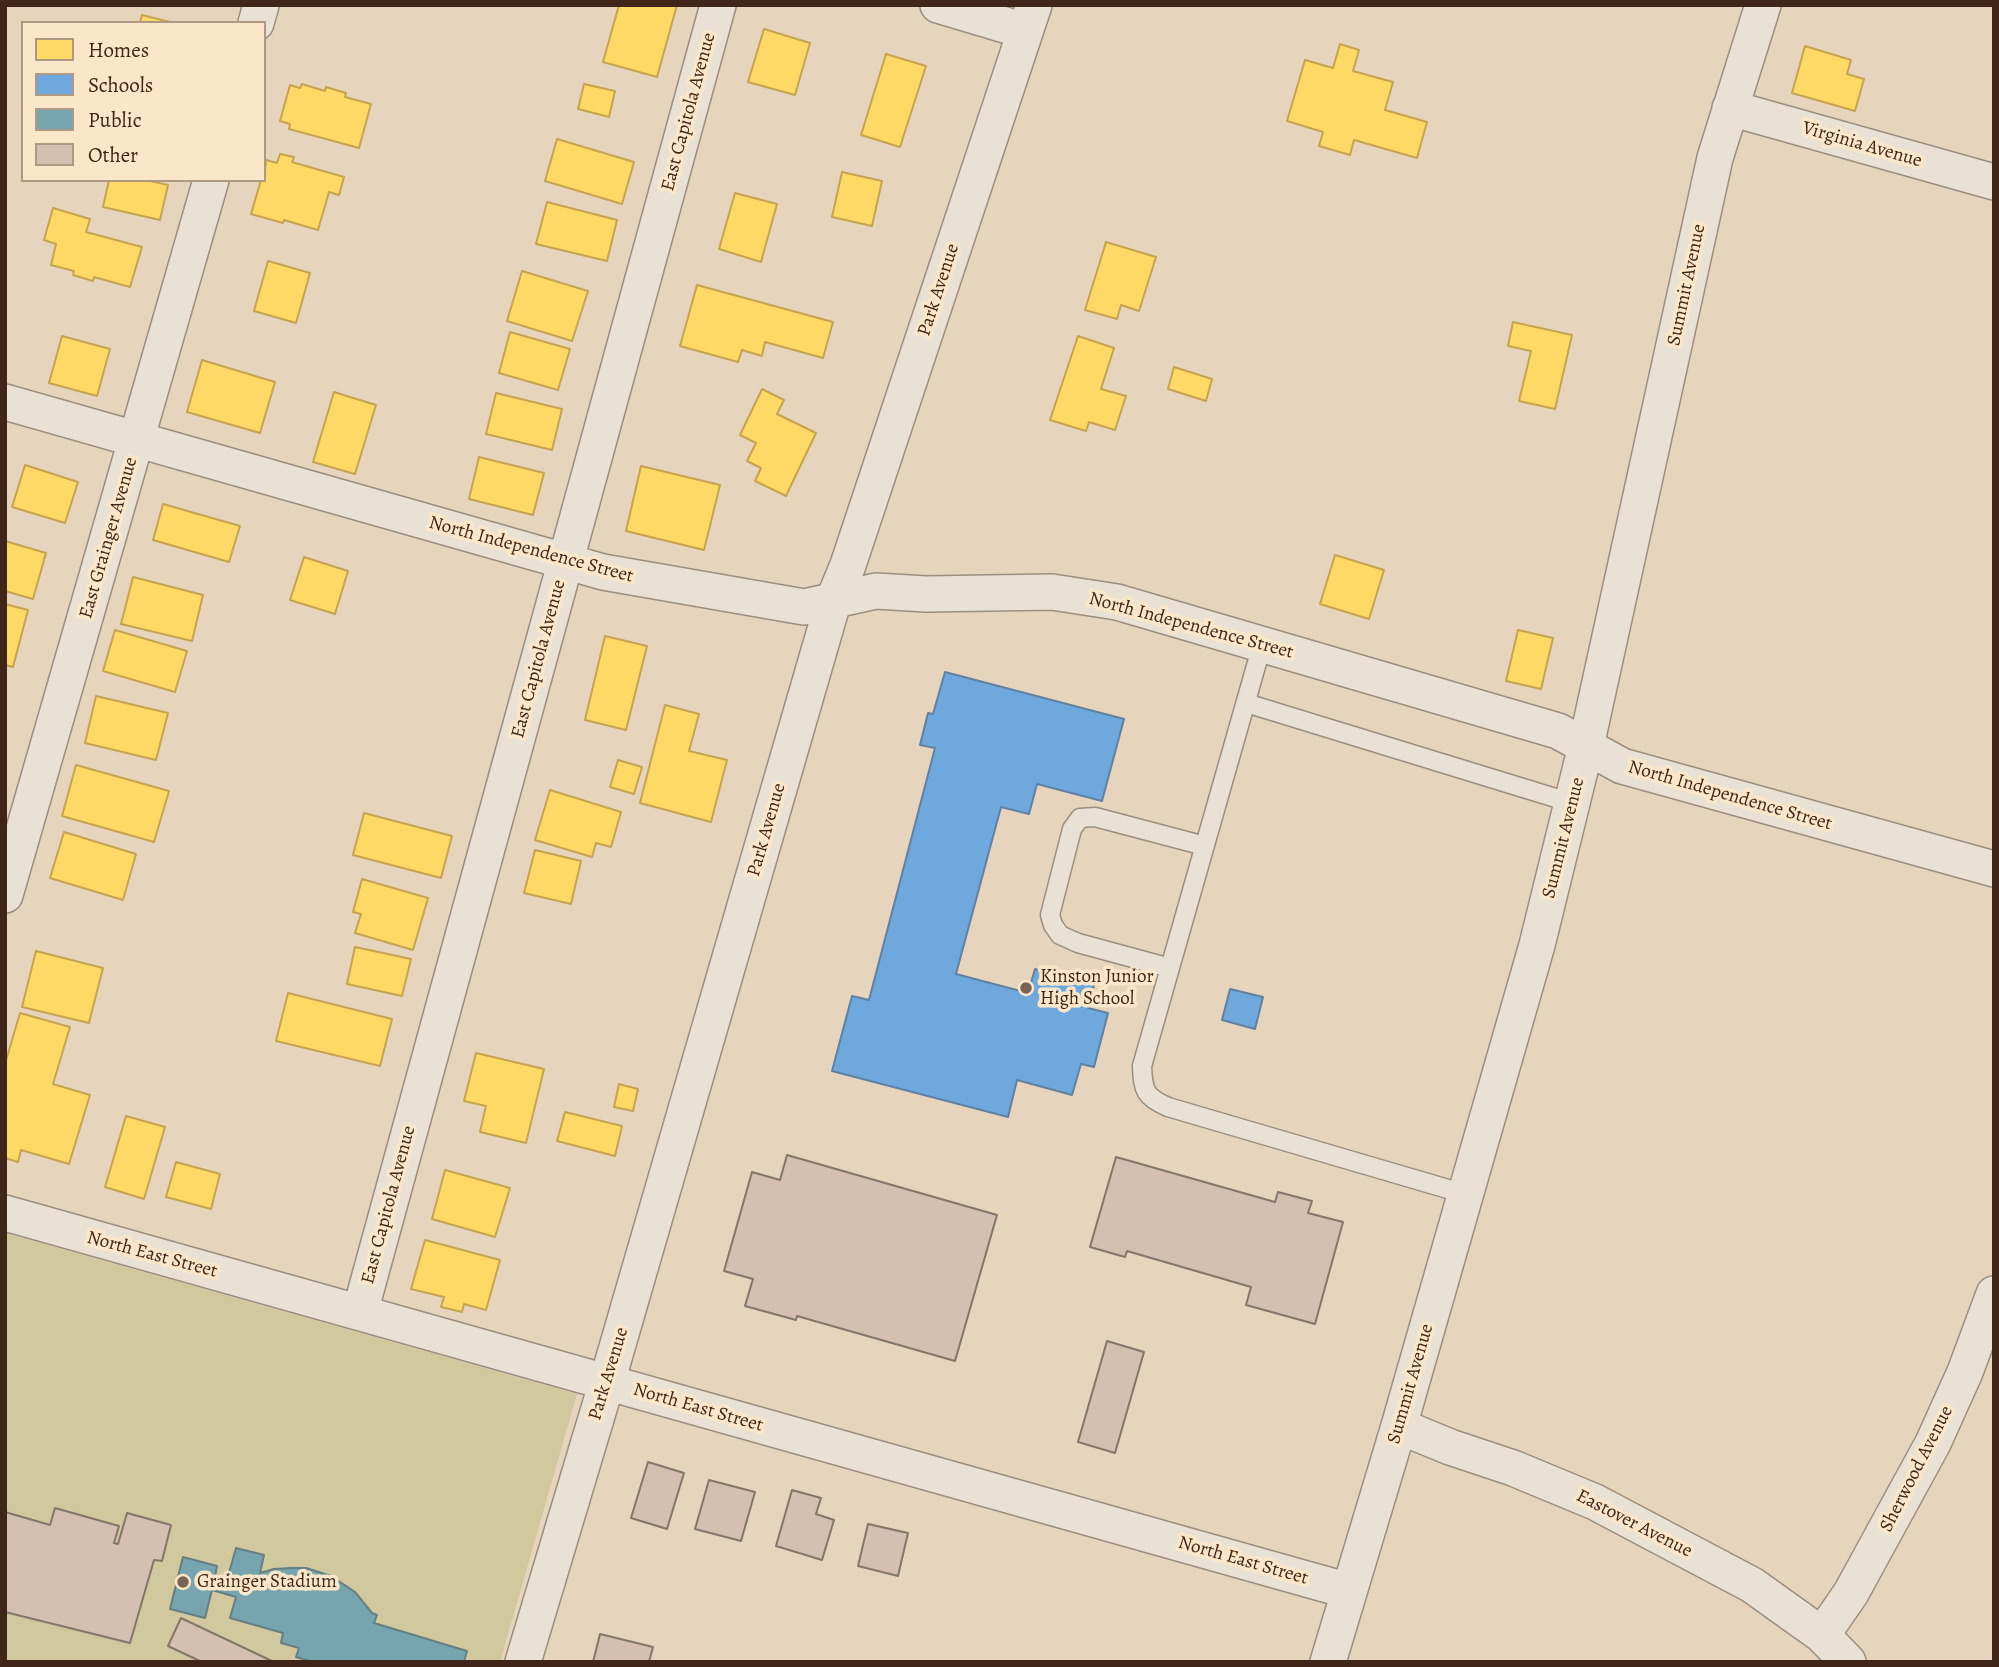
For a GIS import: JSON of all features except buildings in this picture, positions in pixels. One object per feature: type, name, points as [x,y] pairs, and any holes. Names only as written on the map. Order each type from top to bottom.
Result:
[{"type":"street","name":"East Capitola Avenue","points":[[360,1312],[718,5]]},
{"type":"street","points":[[938,5],[1030,18]]},
{"type":"street","name":"Summit Avenue","points":[[1328,1662],[1399,1426],[1537,945],[1586,746],[1715,158],[1763,5]]},
{"type":"street","name":"Park Avenue","points":[[523,1662],[834,599],[848,565],[1030,18]]},
{"type":"street","name":"Virginia Avenue","points":[[1730,108],[1994,182]]},
{"type":"street","name":"East Grainger Avenue","points":[[5,895],[210,182]]},
{"type":"street","name":"North Independence Street","points":[[5,402],[603,572],[804,607],[876,591],[926,594],[1052,592],[1117,602],[1558,731],[1622,766],[1994,869]]},
{"type":"street","name":"North East Street","points":[[5,1213],[1349,1591]]},
{"type":"street","name":"Sherwood Avenue","points":[[1822,1635],[1851,1593],[1933,1443],[1965,1372],[1994,1294]]},
{"type":"street","name":"Eastover Avenue","points":[[1399,1426],[1595,1502],[1752,1585],[1822,1635],[1848,1662]]},
{"type":"lane","points":[[1262,645],[1142,1066],[1143,1089],[1154,1101],[1181,1111],[1465,1194]]},
{"type":"lane","points":[[1246,703],[1572,803]]},
{"type":"lane","points":[[1170,968],[1078,943],[1060,934],[1053,925],[1051,915],[1072,829],[1080,818],[1095,817],[1205,846]]},
{"type":"shaded area","points":[[5,1233],[577,1394],[500,1662],[5,1662]]},
{"type":"place","name":"Kinston Junior High School","points":[[1026,988]]},
{"type":"place","name":"Grainger Stadium","points":[[183,1582]]}]
